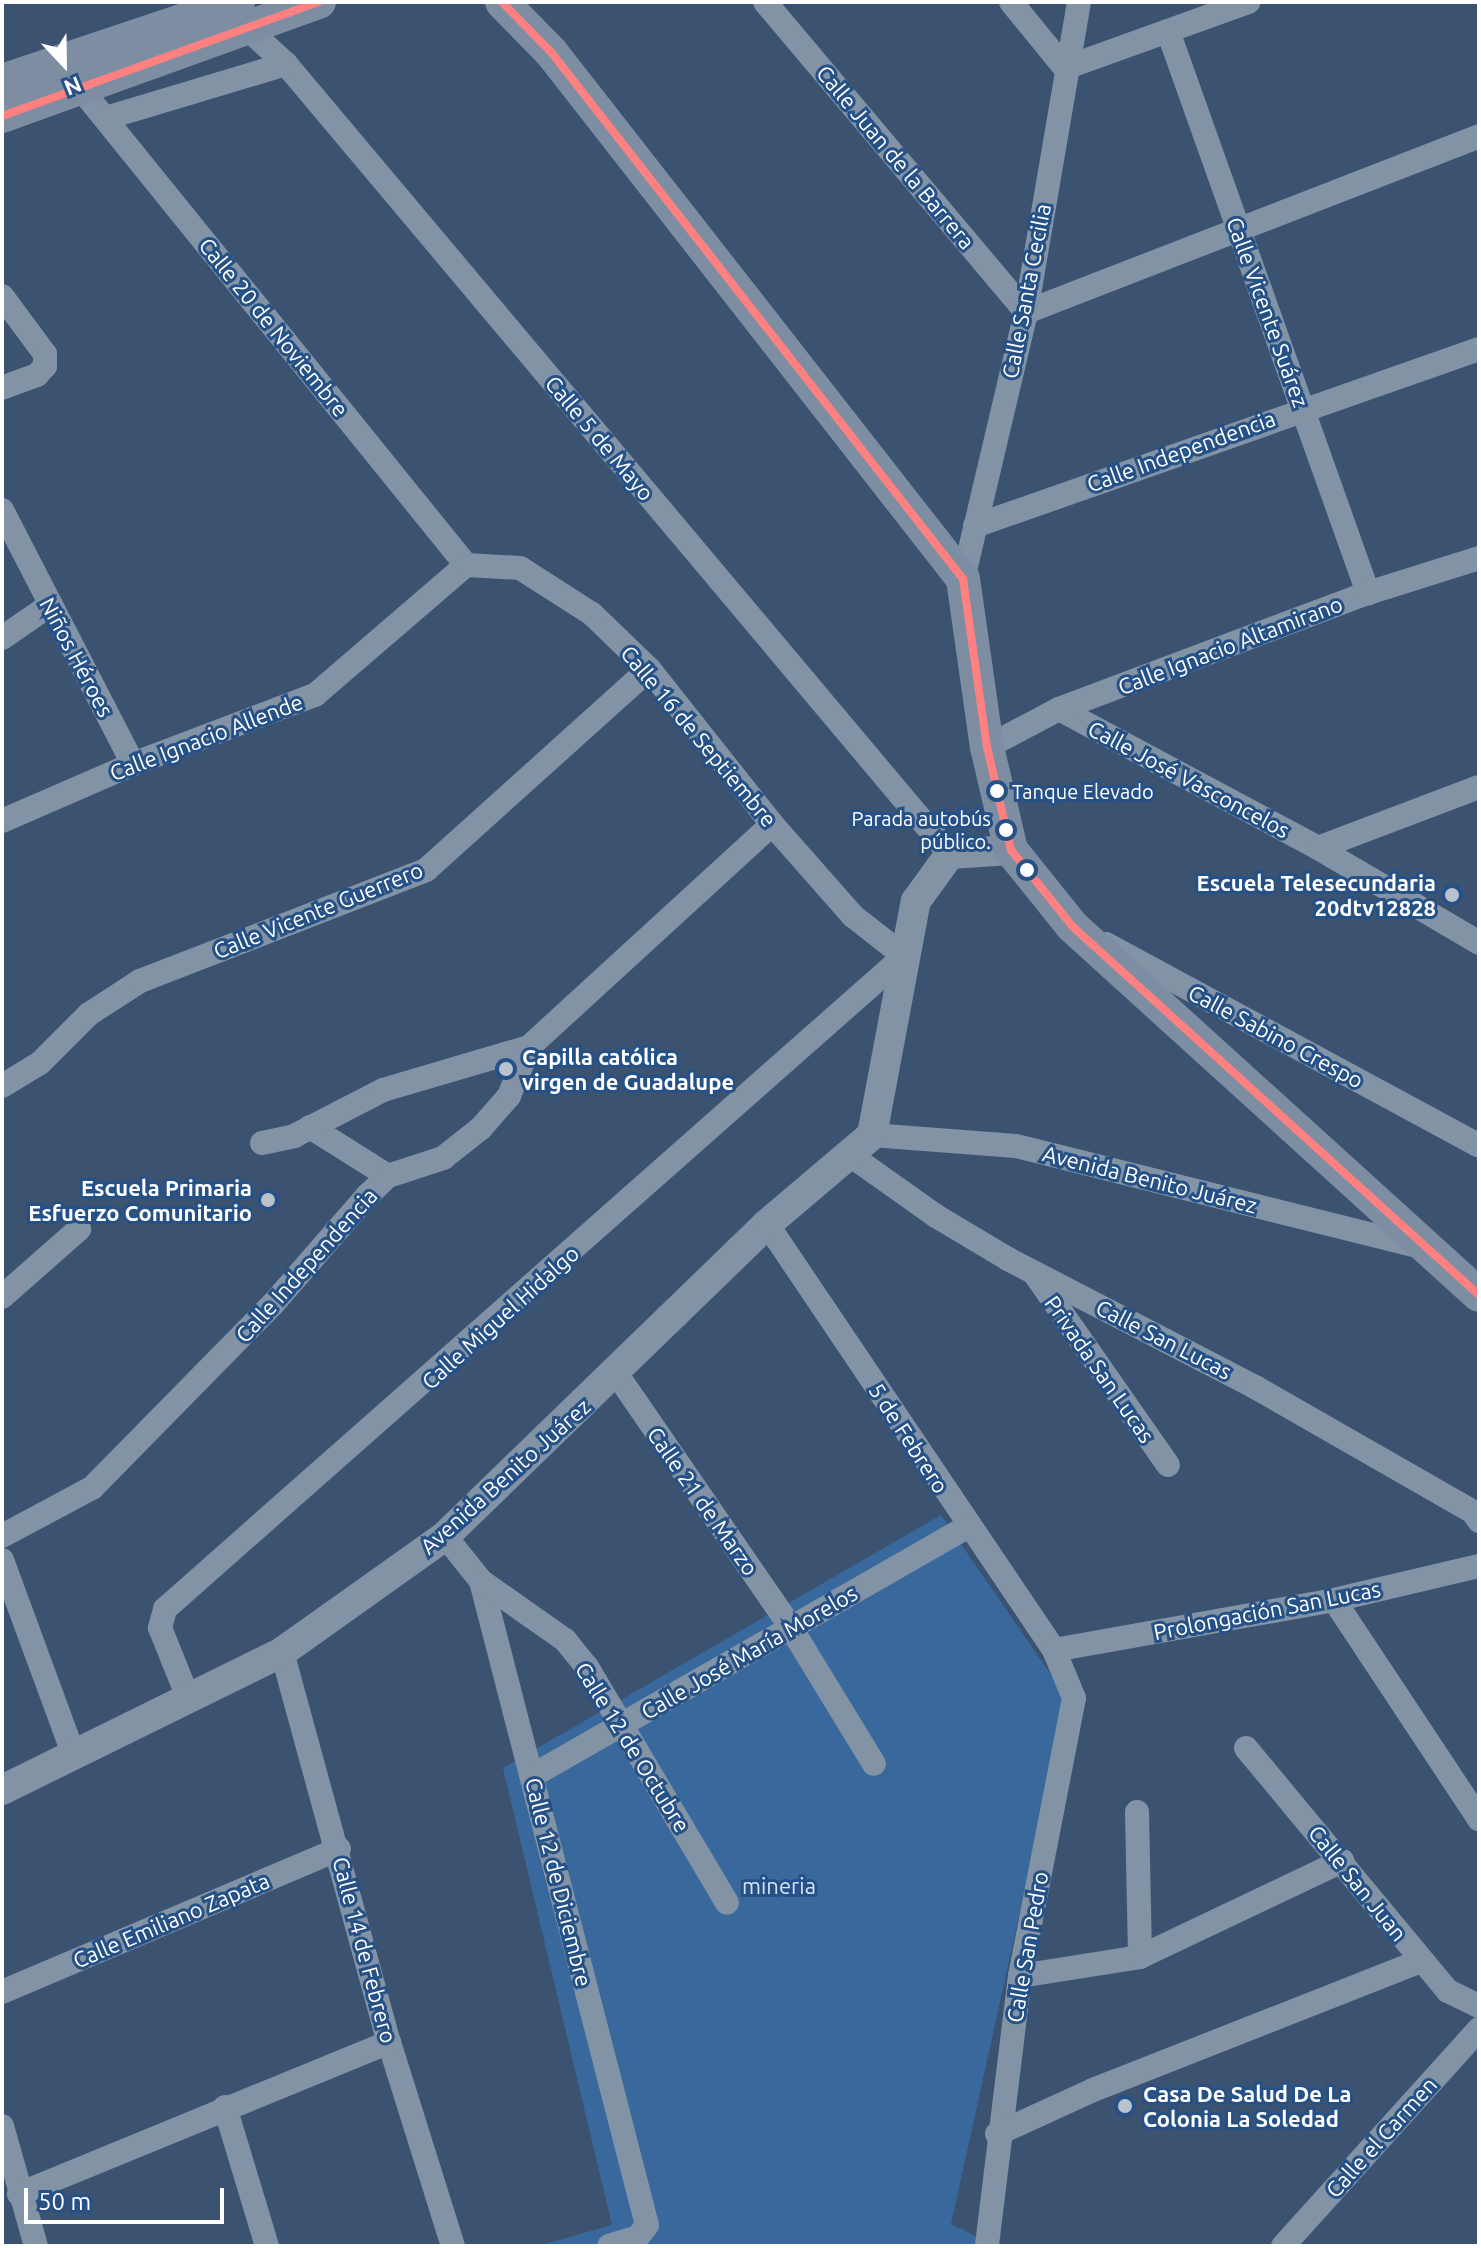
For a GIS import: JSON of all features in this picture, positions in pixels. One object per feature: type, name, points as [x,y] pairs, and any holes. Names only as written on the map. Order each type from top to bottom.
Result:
[{"type":"main road","points":[[2,81],[224,9],[319,2]]},
{"type":"main road","points":[[502,2],[551,52],[963,579],[987,747],[1011,850],[1072,926],[1479,1295]]},
{"type":"main road","points":[[2,116],[81,89],[224,9]]},
{"type":"street","name":"Calle Juan de la Barrera","points":[[765,2],[1026,312]]},
{"type":"street","points":[[1011,2],[1065,68],[1248,2]]},
{"type":"street","name":"Calle Santa Cecilia","points":[[963,579],[1026,312],[1065,68],[1079,2]]},
{"type":"street","name":"Calle 5 de Mayo","points":[[224,9],[286,64],[950,854]]},
{"type":"street","name":"Calle Vicente Suárez","points":[[1168,31],[1368,593]]},
{"type":"street","points":[[106,118],[286,64]]},
{"type":"street","name":"Calle 20 de Noviembre","points":[[81,89],[466,565]]},
{"type":"street","points":[[1026,312],[1237,226],[1479,136]]},
{"type":"street","points":[[2,296],[45,354],[45,366],[37,375],[2,388]]},
{"type":"street","name":"Calle Independencia","points":[[975,526],[1302,408],[1479,349]]},
{"type":"street","name":"Niños Héroes","points":[[2,510],[133,764]]},
{"type":"street","name":"Calle Ignacio Altamirano","points":[[987,747],[1059,709],[1368,593],[1479,558]]},
{"type":"street","name":"Calle 16 de Septiembre","points":[[466,565],[520,568],[592,614],[649,669],[772,824],[853,916],[904,956]]},
{"type":"street","name":"Calle Ignacio Allende","points":[[2,821],[133,764],[315,695],[466,565]]},
{"type":"street","points":[[2,638],[50,605]]},
{"type":"street","name":"Calle Vicente Guerrero","points":[[2,1086],[40,1063],[89,1014],[140,981],[426,870],[649,669]]},
{"type":"street","name":"Calle José Vasconcelos","points":[[1059,709],[1318,848],[1479,943]]},
{"type":"street","points":[[1318,848],[1479,787]]},
{"type":"street","name":"Calle Independencia","points":[[2,1536],[92,1488],[273,1304],[388,1176],[443,1158],[481,1128],[509,1096],[529,1047],[772,824]]},
{"type":"street","points":[[861,1145],[916,901],[950,854],[1011,850]]},
{"type":"street","name":"Calle Sabino Crespo","points":[[1072,926],[1479,1146]]},
{"type":"street","name":"Calle Miguel Hidalgo","points":[[189,1700],[160,1628],[165,1609],[904,956]]},
{"type":"street","points":[[262,1143],[310,1127],[383,1090],[529,1047]]},
{"type":"street","points":[[310,1127],[388,1176]]},
{"type":"street","name":"Avenida Benito Juárez","points":[[2,1790],[282,1652],[445,1536],[767,1224],[861,1145],[1016,1146],[1424,1248]]},
{"type":"street","name":"Calle San Lucas","points":[[861,1145],[936,1216],[1033,1272],[1255,1387],[1473,1512],[1479,1521]]},
{"type":"street","name":"5 de Febrero","points":[[767,1224],[967,1527],[1054,1650]]},
{"type":"street","points":[[2,1297],[79,1229]]},
{"type":"street","name":"Privada San Lucas","points":[[1033,1272],[1168,1465]]},
{"type":"street","name":"Calle 21 de Marzo","points":[[616,1373],[791,1628],[874,1764]]},
{"type":"street","name":"Calle José María Morelos","points":[[532,1776],[967,1527]]},
{"type":"street","name":"Calle 12 de Diciembre","points":[[445,1536],[481,1581],[647,2225],[638,2237],[609,2246]]},
{"type":"street","points":[[2,1560],[74,1756]]},
{"type":"street","name":"Prolongación San Lucas","points":[[1054,1650],[1334,1600],[1479,1566]]},
{"type":"street","name":"Calle 12 de Octubre","points":[[481,1581],[565,1640],[624,1723],[727,1903]]},
{"type":"street","points":[[1334,1600],[1479,1819]]},
{"type":"street","name":"Calle San Pedro","points":[[987,2246],[997,2134],[1020,1976],[1074,1698],[1054,1650]]},
{"type":"street","name":"Calle 14 de Febrero","points":[[282,1652],[339,1849],[389,2042],[453,2246]]},
{"type":"street","name":"Calle San Juan","points":[[1246,1748],[1448,1991],[1479,2006]]},
{"type":"street","points":[[1137,1812],[1140,1957]]},
{"type":"street","name":"Calle Emiliano Zapata","points":[[2,1992],[339,1849]]},
{"type":"street","points":[[1020,1976],[1140,1957],[1342,1861]]},
{"type":"street","points":[[997,2134],[1093,2090],[1421,1961]]},
{"type":"street","name":"Calle el Carmen","points":[[1283,2246],[1479,2029]]},
{"type":"street","points":[[19,2194],[389,2042]]},
{"type":"street","points":[[225,2107],[267,2246]]},
{"type":"street","points":[[2,2126],[36,2246]]},
{"type":"green space","name":"mineria","points":[[941,1515],[1067,1698],[951,2224],[996,2246],[538,2246],[612,2225],[503,1768]]},
{"type":"transit line","points":[[2,116],[319,2]]},
{"type":"transit line","points":[[502,2],[551,52],[963,579],[987,747],[1011,850],[1072,926],[1479,1295]]},
{"type":"place","name":"Tanque Elevado","points":[[997,791]]},
{"type":"place","name":"Parada autobús público.","points":[[1006,830]]},
{"type":"place","name":"Escuela Telesecundaria 20dtv12828","points":[[1452,895]]},
{"type":"place","name":"Capilla católica virgen de Guadalupe","points":[[506,1069]]},
{"type":"place","name":"Escuela Primaria Esfuerzo Comunitario","points":[[268,1200]]},
{"type":"place","name":"Casa De Salud De La Colonia La Soledad","points":[[1125,2106]]}]
